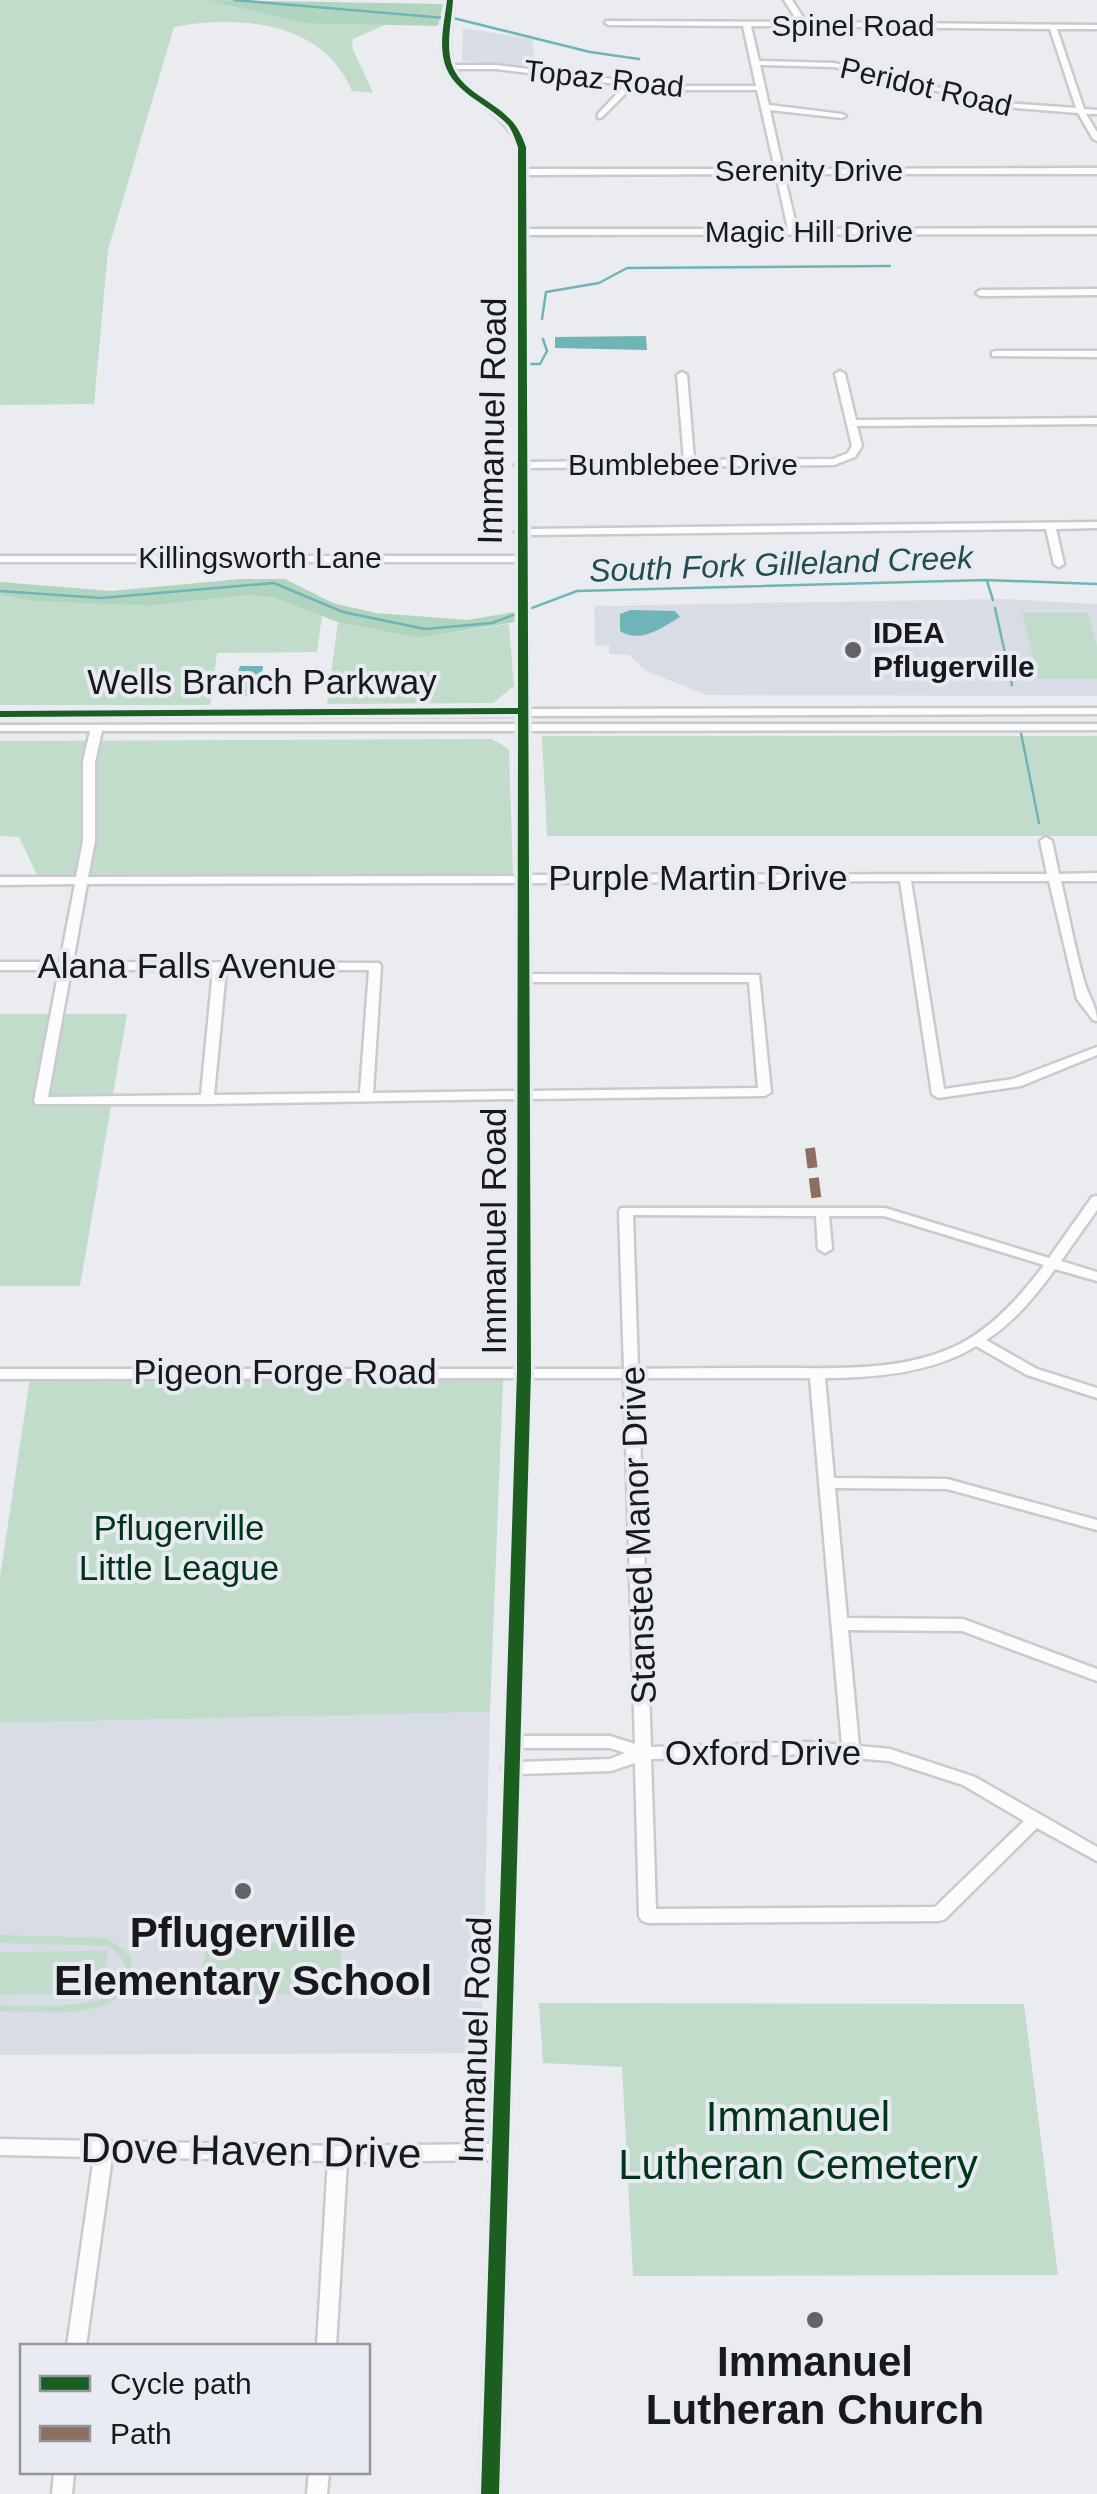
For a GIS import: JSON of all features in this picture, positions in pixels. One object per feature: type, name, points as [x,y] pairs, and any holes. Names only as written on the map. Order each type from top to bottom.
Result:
[{"type":"street","points":[[449,67],[450,0]]},
{"type":"street","points":[[788,0],[804,26]]},
{"type":"street","name":"Spinel Road","points":[[608,23],[1097,27]]},
{"type":"street","points":[[747,26],[793,232]]},
{"type":"street","points":[[1053,27],[1081,112],[1097,140]]},
{"type":"street","name":"Peridot Road","points":[[755,63],[834,65],[1006,106],[1097,112]]},
{"type":"street","name":"Topaz Road","points":[[449,67],[496,67],[630,84],[760,88]]},
{"type":"street","name":"Immanuel Road","points":[[449,67],[464,86],[515,128],[522,147],[524,1372],[490,2494]]},
{"type":"street","points":[[601,116],[630,84]]},
{"type":"street","points":[[765,107],[842,116]]},
{"type":"street","name":"Serenity Drive","points":[[522,172],[1097,170]]},
{"type":"street","name":"Magic Hill Drive","points":[[521,232],[1097,232]]},
{"type":"street","points":[[980,293],[1097,292]]},
{"type":"street","points":[[995,354],[1097,354]]},
{"type":"street","points":[[840,374],[852,423],[1097,422]]},
{"type":"street","points":[[682,375],[689,464]]},
{"type":"street","name":"Bumblebee Drive","points":[[520,465],[824,464],[845,459],[857,446],[852,423]]},
{"type":"street","points":[[520,532],[1097,524]]},
{"type":"street","points":[[1050,525],[1059,564]]},
{"type":"street","name":"Killingsworth Lane","points":[[0,559],[520,558]]},
{"type":"street","points":[[1015,710],[1018,727]]},
{"type":"street","name":"Wells Branch Parkway","points":[[0,714],[1097,710]]},
{"type":"street","name":"Wells Branch Parkway","points":[[0,728],[1097,727]]},
{"type":"street","points":[[97,728],[89,762],[92,822],[41,1101],[366,1098],[525,1092]]},
{"type":"street","points":[[1046,841],[1077,980],[1083,1000],[1097,1017]]},
{"type":"street","points":[[905,878],[938,1094],[1016,1083],[1097,1051]]},
{"type":"street","name":"Purple Martin Drive","points":[[0,881],[1097,878]]},
{"type":"street","name":"Alana Falls Avenue","points":[[0,966],[375,966],[366,1098]]},
{"type":"street","points":[[207,1100],[220,966]]},
{"type":"street","name":"Immanuel Road","points":[[525,1092],[766,1092],[754,978],[526,978]]},
{"type":"street","name":"Pigeon Forge Road","points":[[0,1374],[817,1373],[902,1369],[979,1342],[1017,1311],[1097,1200]]},
{"type":"street","name":"Stansted Manor Drive","points":[[1035,1820],[940,1914],[648,1916],[626,1211],[885,1212],[1097,1277]]},
{"type":"street","points":[[822,1211],[825,1249]]},
{"type":"street","points":[[979,1342],[1032,1372],[1097,1393]]},
{"type":"street","points":[[817,1373],[851,1750]]},
{"type":"street","points":[[828,1483],[948,1484],[1097,1525]]},
{"type":"street","points":[[841,1624],[962,1626],[1097,1675]]},
{"type":"street","points":[[511,1742],[610,1742],[644,1753]]},
{"type":"street","name":"Oxford Drive","points":[[644,1753],[851,1750],[945,1770],[1097,1856]]},
{"type":"street","points":[[510,1768],[611,1765],[644,1753]]},
{"type":"street","name":"Dove Haven Drive","points":[[0,2146],[338,2154],[502,2152]]},
{"type":"street","points":[[76,2344],[104,2148]]},
{"type":"street","points":[[326,2344],[338,2154]]},
{"type":"shaded area","points":[[463,28],[532,39],[536,67],[462,61]]},
{"type":"shaded area","name":"IDEA Pflugerville","points":[[1003,599],[1097,604],[1097,696],[706,695],[646,671],[629,655],[609,654],[609,645],[595,646],[594,606]]},
{"type":"shaded area","name":"Pflugerville Elementary School","points":[[490,1712],[481,2053],[0,2055],[0,1723]]},
{"type":"green space","points":[[0,0],[208,0],[385,25],[353,39],[352,47],[373,93],[352,91],[339,68],[321,50],[277,28],[226,22],[174,27],[108,250],[94,404],[0,405]]},
{"type":"green space","points":[[208,0],[443,4],[438,26],[303,23]]},
{"type":"green space","points":[[241,579],[285,579],[333,603],[376,613],[468,620],[515,612],[516,622],[417,638],[338,622],[274,598],[246,595],[151,606],[32,601],[0,595],[0,582],[111,591]]},
{"type":"green space","points":[[0,595],[32,601],[151,606],[246,595],[274,598],[322,616],[317,652],[217,653],[210,705],[0,705]]},
{"type":"green space","points":[[1022,613],[1088,613],[1097,646],[1097,679],[1038,679]]},
{"type":"green space","points":[[338,622],[417,638],[509,624],[514,686],[493,703],[327,704]]},
{"type":"green space","points":[[542,736],[1097,736],[1097,836],[547,836]]},
{"type":"green space","points":[[492,739],[509,749],[513,874],[37,875],[19,837],[0,836],[0,741]]},
{"type":"green space","points":[[0,1014],[127,1014],[80,1286],[0,1286]]},
{"type":"green space","name":"Pflugerville Little League","points":[[30,1378],[503,1380],[490,1712],[0,1723],[0,1577]]},
{"type":"green space","points":[[0,1935],[107,1938],[131,1955],[133,1984],[106,2004],[89,2009],[0,2011],[0,2005],[89,2002],[119,1990],[127,1974],[122,1960],[109,1946],[0,1943]]},
{"type":"green space","points":[[206,1943],[342,1943],[339,1985],[332,1994],[254,1994],[255,1980],[202,1980]]},
{"type":"green space","points":[[108,1951],[102,1994],[0,1995],[0,1952]]},
{"type":"green space","name":"Immanuel Lutheran Cemetery","points":[[539,2003],[1024,2004],[1058,2275],[633,2276],[622,2067],[543,2063]]},
{"type":"water","points":[[646,336],[647,350],[555,348],[555,337]]},
{"type":"water","points":[[631,610],[675,611],[680,617],[651,633],[628,635],[620,631],[620,614]]},
{"type":"water","points":[[240,666],[263,666],[261,693],[255,697],[231,695]]},
{"type":"waterway","points":[[234,0],[445,18]]},
{"type":"waterway","points":[[453,18],[590,52],[639,59]]},
{"type":"waterway","points":[[542,319],[546,292],[599,283],[627,268],[890,266]]},
{"type":"waterway","points":[[531,364],[540,364],[547,351],[543,339]]},
{"type":"waterway","name":"South Fork Gilleland Creek","points":[[0,591],[101,598],[274,583],[343,612],[425,629],[492,623],[577,591],[986,580],[1097,584]]},
{"type":"waterway","points":[[987,581],[993,600]]},
{"type":"waterway","points":[[995,608],[1012,685]]},
{"type":"waterway","points":[[1021,733],[1039,823]]},
{"type":"marked path","points":[[810,1148],[817,1203]]},
{"type":"cycle path","points":[[450,0],[446,57],[454,77],[509,122],[522,147],[524,1372],[490,2494]]},
{"type":"cycle path","points":[[0,714],[524,711]]},
{"type":"place","name":"IDEA Pflugerville","points":[[853,650]]},
{"type":"place","name":"Pflugerville Elementary School","points":[[243,1891]]},
{"type":"place","name":"Immanuel Lutheran Church","points":[[815,2320]]}]
